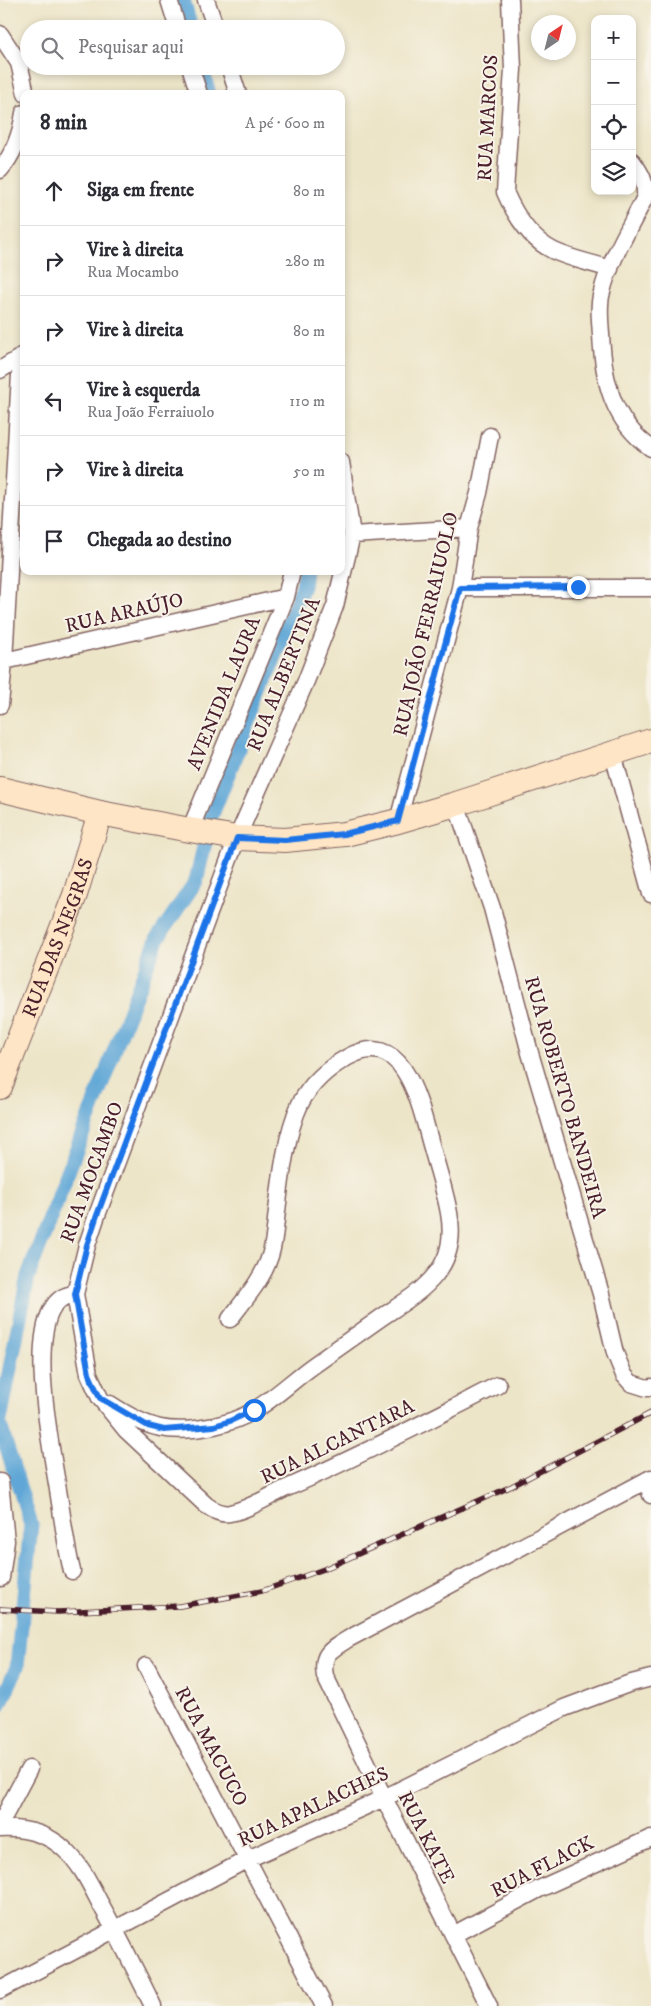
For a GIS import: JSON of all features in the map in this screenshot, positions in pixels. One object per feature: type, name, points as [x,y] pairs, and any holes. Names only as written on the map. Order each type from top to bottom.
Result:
[{"type":"street","points":[[169,0],[175,20]]},
{"type":"street","points":[[206,0],[213,20]]},
{"type":"street","name":"RUA MARCOS","points":[[510,0],[513,69],[505,192],[513,210],[532,234],[553,251],[610,269]]},
{"type":"street","points":[[0,34],[20,67]]},
{"type":"street","points":[[22,75],[25,90]]},
{"type":"street","points":[[193,75],[198,90]]},
{"type":"street","points":[[232,75],[237,90]]},
{"type":"street","points":[[0,170],[8,160],[20,133]]},
{"type":"street","points":[[636,166],[646,186],[645,197],[601,292],[600,319],[602,356],[609,393],[626,425],[651,448]]},
{"type":"street","points":[[0,370],[20,357]]},
{"type":"street","points":[[0,706],[20,387]]},
{"type":"street","name":"RUA JOÃO FERRAIUOLO","points":[[398,821],[460,588],[469,528],[479,493],[490,436]]},
{"type":"street","name":"RUA ALBERTINA","points":[[345,489],[352,535],[345,564]]},
{"type":"street","points":[[352,535],[469,528]]},
{"type":"street","name":"AVENIDA LAURA","points":[[197,831],[286,597],[291,575]]},
{"type":"street","name":"RUA ALBERTINA","points":[[232,837],[306,681],[335,606],[342,575]]},
{"type":"street","points":[[460,588],[651,588]]},
{"type":"street","name":"RUA ARAÚJO","points":[[2,662],[286,597]]},
{"type":"street","points":[[0,789],[100,813],[197,831],[232,837],[285,840],[344,834],[398,821],[651,741]]},
{"type":"street","points":[[613,754],[651,894]]},
{"type":"street","name":"RUA ROBERTO BANDEIRA","points":[[456,804],[492,908],[530,1053],[616,1353],[624,1375],[630,1382],[649,1387]]},
{"type":"street","name":"RUA DAS NEGRAS","points":[[0,1087],[75,894],[100,813]]},
{"type":"street","name":"RUA MOCAMBO","points":[[195,1494],[126,1430],[100,1398],[89,1374],[75,1294],[87,1245],[99,1209],[166,1033],[232,837]]},
{"type":"street","points":[[100,1398],[148,1426],[164,1430],[214,1426],[230,1421],[254,1410],[303,1373],[413,1296],[436,1275],[445,1260],[452,1228],[447,1200],[419,1102],[402,1065],[393,1058],[375,1050],[365,1050],[338,1063],[319,1077],[308,1091],[300,1105],[285,1156],[275,1238],[270,1257],[257,1282],[230,1320]]},
{"type":"street","points":[[72,1571],[65,1542],[46,1412],[42,1366],[44,1336],[52,1310],[61,1298],[67,1294],[75,1294]]},
{"type":"street","name":"RUA ALCANTARA","points":[[195,1494],[215,1511],[223,1514],[244,1509],[283,1489],[353,1459],[498,1385]]},
{"type":"street","points":[[0,1482],[6,1542],[1,1578]]},
{"type":"street","name":"RUA KATE","points":[[489,2006],[384,1798],[325,1676],[322,1663],[328,1652],[348,1639],[650,1484]]},
{"type":"street","name":"RUA MACUCO","points":[[146,1666],[324,2006]]},
{"type":"street","name":"RUA APALACHES","points":[[0,1990],[248,1859],[384,1798],[564,1708],[628,1684],[651,1678]]},
{"type":"street","points":[[0,1824],[29,1769]]},
{"type":"street","points":[[0,1829],[27,1830],[42,1835],[64,1848],[82,1868],[153,2006]]},
{"type":"street","name":"RUA FLACK","points":[[453,1936],[540,1889],[651,1838]]},
{"type":"waterway","points":[[183,0],[189,20]]},
{"type":"waterway","points":[[204,75],[208,90]]},
{"type":"waterway","points":[[0,1420],[28,1276],[157,939],[196,881],[211,817],[303,586],[304,575]]},
{"type":"waterway","points":[[0,1425],[31,1525],[17,1667],[0,1705]]},
{"type":"railway","points":[[0,1609],[58,1612],[180,1606],[262,1591],[324,1569],[512,1486],[651,1413]]},
{"type":"route","points":[[254,1410],[244,1416],[214,1426],[164,1430],[148,1426],[100,1398],[89,1374],[85,1358],[75,1294],[96,1218],[128,1129],[160,1051],[237,838],[285,840],[344,834],[398,821],[460,588],[578,587]]}]
